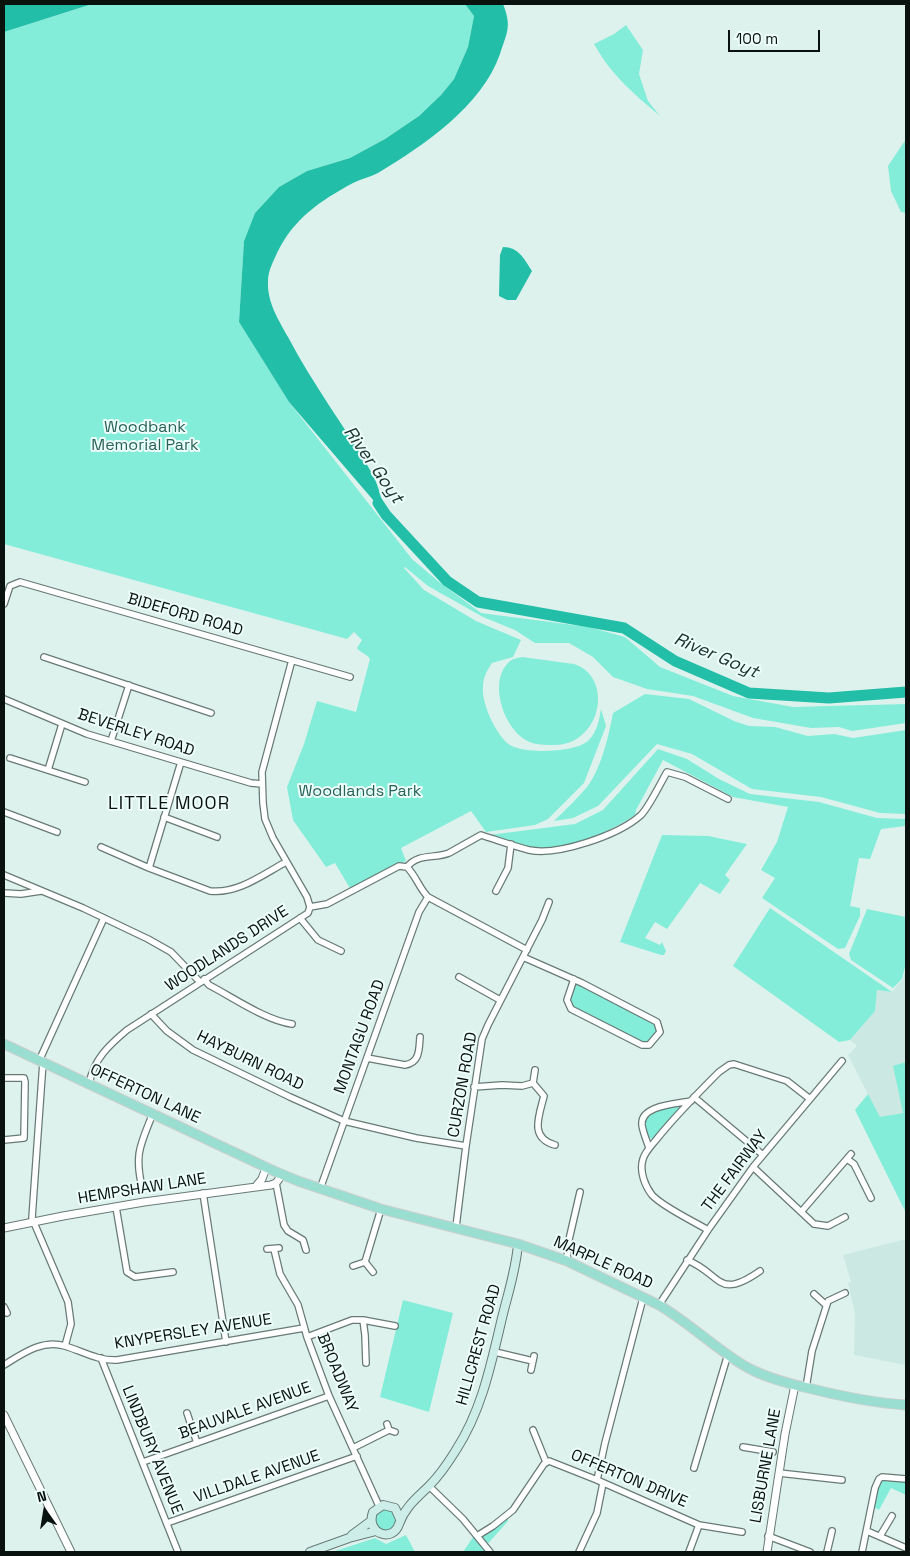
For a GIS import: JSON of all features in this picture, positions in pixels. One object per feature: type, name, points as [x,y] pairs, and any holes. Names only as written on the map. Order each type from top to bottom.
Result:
[{"type":"main road","name":"OFFERTON LANE","points":[[4,1044],[274,1171]]},
{"type":"main road","name":"MARPLE ROAD","points":[[274,1171],[381,1208],[522,1245],[566,1261],[659,1305],[743,1365],[765,1376],[806,1388],[859,1399],[906,1405]]},
{"type":"main road","name":"HILLCREST ROAD","points":[[310,1552],[348,1538],[376,1531],[385,1534],[393,1532],[399,1525],[400,1519],[411,1502],[429,1486],[445,1467],[464,1438],[482,1397],[522,1245]]},
{"type":"main road","name":"HILLCREST ROAD","points":[[348,1538],[371,1521],[373,1512],[379,1506],[387,1505],[394,1508],[411,1502]]},
{"type":"main road","points":[[394,1508],[400,1519]]},
{"type":"main road","points":[[371,1521],[376,1531]]},
{"type":"street","name":"BIDEFORD ROAD","points":[[4,604],[8,589],[12,584],[20,582],[350,677]]},
{"type":"street","points":[[44,657],[211,713]]},
{"type":"street","points":[[292,660],[262,772],[262,784],[265,819],[286,862],[307,897],[310,907]]},
{"type":"street","points":[[110,741],[129,685]]},
{"type":"street","name":"BEVERLEY ROAD","points":[[4,699],[62,724],[110,741],[251,783],[262,784]]},
{"type":"street","points":[[48,770],[62,724]]},
{"type":"street","points":[[10,758],[85,782]]},
{"type":"street","points":[[149,868],[181,762]]},
{"type":"street","name":"WOODLANDS DRIVE","points":[[89,1084],[92,1070],[108,1047],[127,1030],[308,913],[310,907],[327,904],[399,866],[407,867],[419,858],[443,856],[481,835],[530,850],[559,850],[588,843],[626,826],[642,814],[667,772],[685,777],[728,799]]},
{"type":"street","points":[[4,812],[57,832]]},
{"type":"street","points":[[164,817],[217,837]]},
{"type":"street","points":[[496,891],[508,868],[511,844]]},
{"type":"street","points":[[101,847],[149,868],[210,891],[221,892],[244,885],[286,862]]},
{"type":"street","points":[[407,867],[428,897],[527,950]]},
{"type":"street","points":[[4,875],[104,918],[171,952],[209,985],[268,1017],[292,1024]]},
{"type":"street","points":[[4,893],[20,894],[41,890]]},
{"type":"street","name":"MONTAGU ROAD","points":[[320,1188],[419,912],[428,897]]},
{"type":"street","name":"CURZON ROAD","points":[[456,1227],[482,1039],[549,902]]},
{"type":"street","points":[[65,1346],[71,1324],[68,1302],[33,1222],[41,1061],[104,918]]},
{"type":"street","points":[[300,918],[318,940],[340,951]]},
{"type":"street","points":[[523,957],[574,979],[657,1022],[660,1032],[649,1045],[642,1045],[571,1008],[568,1000],[574,979]]},
{"type":"street","points":[[459,977],[500,1000]]},
{"type":"street","name":"HAYBURN ROAD","points":[[151,1014],[168,1031],[193,1050],[344,1121],[416,1138],[466,1146]]},
{"type":"street","points":[[367,1058],[410,1065],[418,1056],[420,1037]]},
{"type":"street","name":"THE FAIRWAY","points":[[659,1305],[687,1260],[753,1167],[842,1061]]},
{"type":"street","points":[[708,1230],[658,1200],[648,1189],[644,1182],[642,1167],[643,1158],[649,1148],[723,1068],[734,1064],[787,1081],[810,1099]]},
{"type":"street","points":[[535,1070],[533,1083],[544,1096],[537,1129],[541,1137],[548,1143],[555,1145]]},
{"type":"street","points":[[4,1078],[24,1078],[25,1082],[24,1138],[4,1140]]},
{"type":"street","points":[[474,1087],[522,1086],[533,1083]]},
{"type":"street","points":[[649,1148],[642,1127],[643,1117],[652,1109],[693,1099]]},
{"type":"street","points":[[693,1099],[763,1155]]},
{"type":"street","points":[[142,1187],[138,1168],[138,1155],[153,1113]]},
{"type":"street","points":[[801,1212],[849,1156],[869,1190],[871,1198]]},
{"type":"street","points":[[753,1167],[810,1221],[818,1226],[838,1224],[846,1217]]},
{"type":"street","points":[[257,1185],[274,1171],[284,1225],[288,1231],[303,1240],[306,1250]]},
{"type":"street","name":"HEMPSHAW LANE","points":[[4,1228],[116,1207],[276,1183]]},
{"type":"street","points":[[566,1261],[580,1192]]},
{"type":"street","points":[[203,1193],[226,1342]]},
{"type":"street","points":[[116,1207],[127,1272],[135,1277],[173,1272]]},
{"type":"street","points":[[365,1262],[381,1208]]},
{"type":"street","name":"BROADWAY","points":[[273,1249],[280,1274],[298,1304],[307,1337],[329,1396],[379,1506]]},
{"type":"street","points":[[687,1260],[719,1282],[728,1284],[744,1282],[760,1271]]},
{"type":"street","points":[[353,1266],[365,1262]]},
{"type":"street","points":[[365,1262],[373,1272]]},
{"type":"street","points":[[806,1388],[812,1351],[828,1301],[845,1293]]},
{"type":"street","points":[[814,1294],[826,1306]]},
{"type":"street","points":[[581,1552],[597,1513],[602,1456],[643,1298]]},
{"type":"street","points":[[4,1307],[7,1313]]},
{"type":"street","points":[[363,1320],[366,1363]]},
{"type":"street","points":[[307,1337],[347,1321],[363,1320],[395,1326]]},
{"type":"street","name":"KNYPERSLEY AVENUE","points":[[4,1365],[32,1348],[51,1345],[65,1346],[111,1360],[127,1359],[304,1328]]},
{"type":"street","points":[[495,1352],[534,1359],[531,1370]]},
{"type":"street","points":[[694,1468],[728,1354]]},
{"type":"street","name":"LINDBURY AVENUE","points":[[101,1358],[178,1552]]},
{"type":"street","name":"LISBURNE LANE","points":[[767,1552],[785,1434],[795,1385]]},
{"type":"street","name":"BEAUVALE AVENUE","points":[[143,1462],[329,1396]]},
{"type":"street","points":[[188,1413],[197,1443]]},
{"type":"street","points":[[4,1415],[71,1552]]},
{"type":"street","points":[[353,1448],[392,1431],[387,1424]]},
{"type":"street","points":[[533,1430],[546,1462]]},
{"type":"street","points":[[743,1448],[774,1452]]},
{"type":"street","name":"VILLDALE AVENUE","points":[[167,1523],[357,1456]]},
{"type":"street","name":"OFFERTON DRIVE","points":[[477,1536],[513,1510],[546,1462],[552,1462],[699,1525],[742,1532]]},
{"type":"street","points":[[779,1472],[842,1480]]},
{"type":"street","points":[[862,1552],[875,1488],[879,1479],[882,1477],[906,1479]]},
{"type":"street","points":[[429,1486],[463,1519],[487,1551]]},
{"type":"street","points":[[880,1536],[892,1516]]},
{"type":"street","points":[[689,1552],[699,1525]]},
{"type":"street","points":[[827,1552],[832,1531]]},
{"type":"street","points":[[867,1531],[906,1548]]},
{"type":"street","points":[[768,1536],[810,1552]]},
{"type":"shaded area","points":[[4,4],[92,4],[4,32]]},
{"type":"shaded area","points":[[465,4],[503,4],[506,12],[508,29],[500,54],[480,91],[449,123],[414,150],[378,173],[341,190],[309,212],[291,230],[284,241],[272,263],[268,277],[269,296],[277,317],[308,372],[373,475],[386,515],[289,402],[239,322],[244,241],[255,213],[279,187],[307,171],[350,158],[385,139],[419,116],[441,95],[454,79],[468,47],[474,16]]},
{"type":"shaded area","points":[[503,247],[517,251],[532,271],[516,300],[507,300],[499,296],[500,255]]},
{"type":"shaded area","points":[[906,969],[906,1112],[880,1118],[848,1055],[857,1046],[850,1040],[875,1011],[877,990],[892,992],[903,979]]},
{"type":"shaded area","points":[[906,1239],[906,1365],[854,1355],[855,1314],[848,1283],[851,1282],[843,1255]]},
{"type":"green space","name":"Woodbank Memorial Park","points":[[92,4],[465,4],[474,16],[468,47],[454,79],[441,95],[419,116],[385,139],[350,158],[307,171],[279,187],[255,213],[244,241],[239,322],[289,402],[412,559],[481,613],[589,627],[625,637],[660,667],[733,696],[793,707],[906,704],[906,723],[852,731],[839,727],[811,728],[753,718],[693,696],[647,689],[613,677],[593,657],[569,643],[535,643],[515,630],[483,617],[428,586],[405,567],[424,590],[476,621],[521,640],[513,657],[492,663],[488,668],[483,684],[483,694],[487,710],[500,735],[510,745],[527,750],[549,751],[581,745],[594,734],[601,709],[606,726],[584,783],[548,819],[535,825],[486,832],[471,811],[401,848],[406,861],[351,890],[335,863],[326,867],[293,820],[287,787],[304,744],[317,701],[356,712],[370,659],[357,648],[362,640],[354,632],[347,639],[4,544],[4,32]]},
{"type":"green space","points":[[626,25],[643,50],[639,74],[648,101],[660,116],[615,75],[594,44],[614,34]]},
{"type":"green space","points":[[906,139],[906,213],[901,212],[891,191],[888,166]]},
{"type":"green space","points":[[522,657],[574,664],[584,669],[592,677],[598,698],[597,709],[587,730],[574,741],[559,745],[537,744],[527,741],[509,723],[503,711],[499,685],[502,673],[508,663]]},
{"type":"green space","points":[[645,694],[689,699],[734,721],[749,726],[775,727],[808,736],[834,734],[853,738],[906,730],[906,814],[880,813],[821,797],[752,789],[692,754],[657,744],[598,806],[573,818],[554,821],[592,780],[604,752],[613,713]]},
{"type":"green space","points":[[658,749],[687,759],[719,779],[750,794],[819,802],[877,818],[906,819],[906,826],[881,829],[870,859],[859,858],[850,906],[860,908],[860,916],[845,948],[838,949],[762,898],[775,878],[761,870],[777,842],[788,807],[733,797],[663,760],[635,815],[599,835],[571,844],[543,848],[525,846],[489,835],[575,824],[603,810]]},
{"type":"green space","points":[[662,835],[708,836],[747,844],[725,875],[730,880],[720,894],[700,883],[667,929],[655,922],[645,938],[660,945],[662,942],[666,951],[664,955],[620,942]]},
{"type":"green space","points":[[770,908],[892,992],[877,990],[875,1011],[850,1040],[839,1042],[733,966]]},
{"type":"green space","points":[[867,909],[906,917],[906,963],[902,979],[893,988],[851,960],[849,954]]},
{"type":"green space","points":[[574,979],[657,1022],[661,1030],[646,1046],[571,1009],[567,1000]]},
{"type":"green space","points":[[906,1062],[906,1213],[855,1110],[868,1094],[880,1117],[903,1113],[893,1066]]},
{"type":"green space","points":[[679,1105],[680,1110],[654,1138],[648,1139],[644,1127],[645,1118],[652,1112]]},
{"type":"green space","points":[[403,1300],[453,1313],[429,1412],[380,1397]]},
{"type":"green space","points":[[879,1479],[906,1479],[906,1495],[891,1488],[879,1510],[872,1506]]},
{"type":"green space","points":[[379,1506],[397,1511],[397,1529],[380,1533],[371,1516]]},
{"type":"green space","points":[[508,1515],[508,1521],[485,1547],[487,1550],[484,1552],[463,1552],[475,1534]]},
{"type":"green space","points":[[406,1535],[415,1552],[332,1552],[375,1538],[386,1544]]},
{"type":"waterway","name":"River Goyt","points":[[378,503],[386,515],[447,581],[478,602],[624,628],[675,661],[749,693],[829,698],[906,692]]},
{"type":"district","name":"LITTLE MOOR","points":[[169,804]]},
{"type":"park label","name":"Woodlands Park","points":[[360,792]]}]
